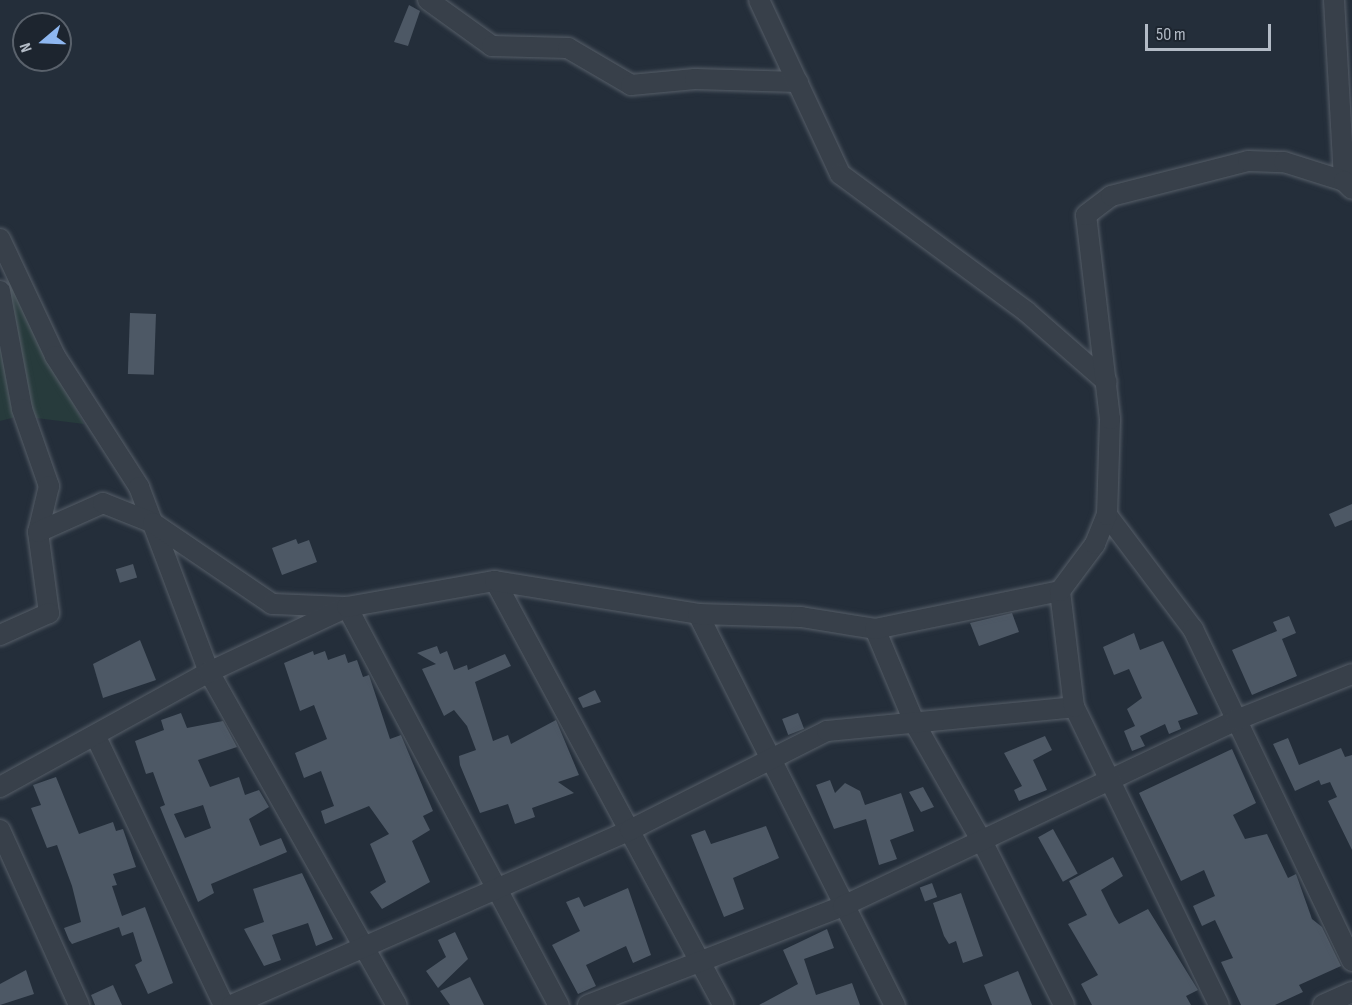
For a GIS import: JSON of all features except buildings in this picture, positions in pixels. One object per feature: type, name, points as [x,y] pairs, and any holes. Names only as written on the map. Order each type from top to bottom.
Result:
[{"type":"street","points":[[428,0],[492,46],[568,48],[631,85],[695,79],[798,82]]},
{"type":"street","points":[[759,0],[840,174],[1018,305],[1107,382]]},
{"type":"street","points":[[38,532],[103,503],[153,523],[272,603],[347,607],[495,580],[698,614],[801,617],[875,629],[1060,591],[1095,544],[1107,515],[1107,382],[1086,228],[1091,206],[1248,161],[1284,162],[1348,185],[1334,0]]},
{"type":"street","points":[[0,272],[1,241]]},
{"type":"street","points":[[1,241],[55,356],[139,487],[209,672],[397,1005]]},
{"type":"street","points":[[0,291],[22,409],[49,486],[38,532],[49,613],[0,635]]},
{"type":"street","points":[[1107,515],[1170,591],[1236,720],[1352,961]]},
{"type":"street","points":[[495,580],[723,1005]]},
{"type":"street","points":[[1060,591],[1074,707],[1219,1005]]},
{"type":"street","points":[[0,787],[96,737],[209,672],[347,607]]},
{"type":"street","points":[[347,607],[499,887],[559,1005]]},
{"type":"street","points":[[698,614],[767,758],[895,1005]]},
{"type":"street","points":[[875,629],[915,724],[983,843],[1064,1005]]},
{"type":"street","points":[[588,1005],[843,906],[1110,784],[1236,720],[1352,674]]},
{"type":"street","points":[[231,1005],[630,830],[767,758],[827,730],[915,724],[1074,707]]},
{"type":"street","points":[[96,737],[224,1005]]},
{"type":"street","points":[[0,830],[78,1005]]},
{"type":"street","points":[[1323,1005],[1352,992]]},
{"type":"green space","points":[[8,277],[84,424],[28,417]]},
{"type":"green space","points":[[0,328],[20,416],[0,421]]}]
